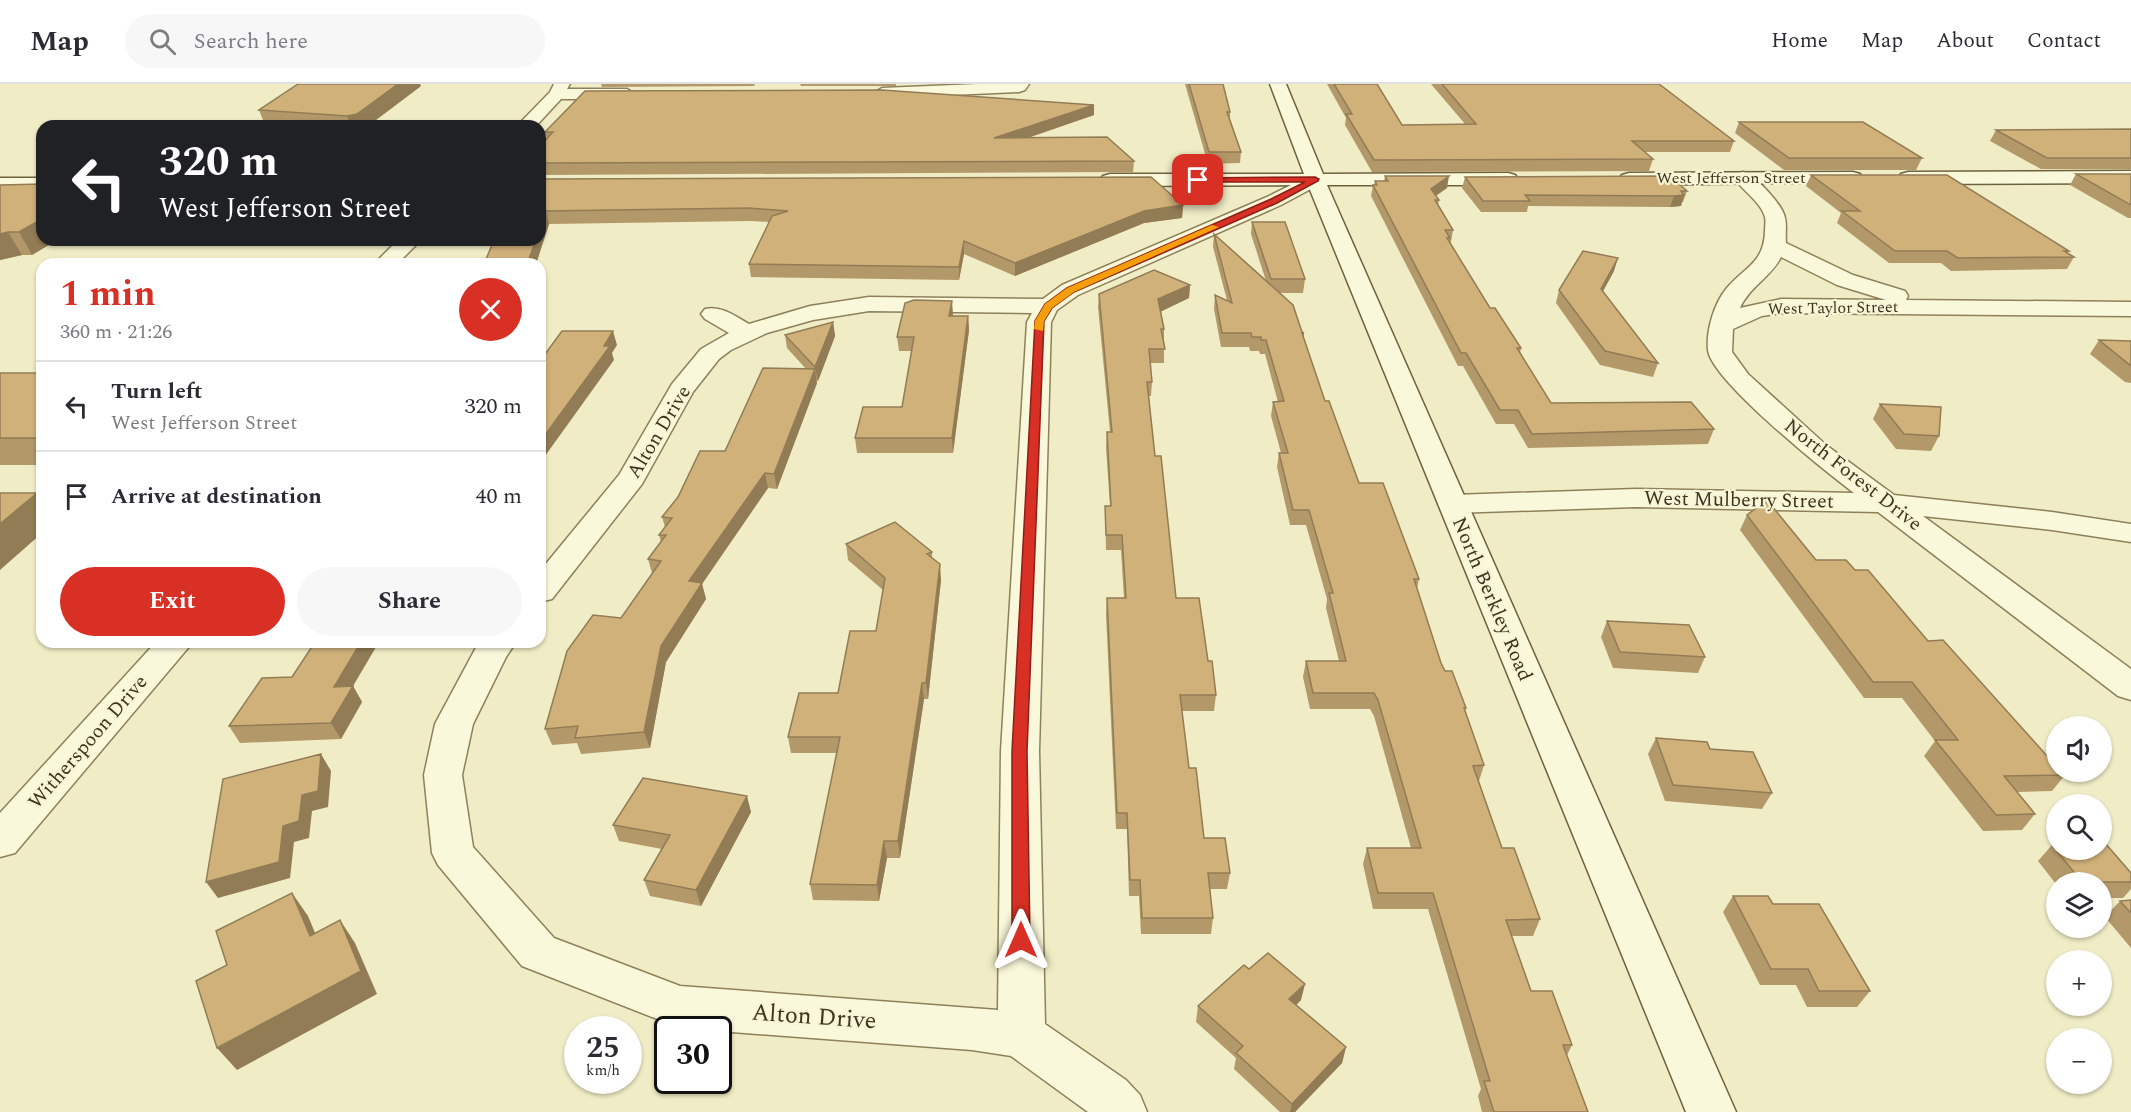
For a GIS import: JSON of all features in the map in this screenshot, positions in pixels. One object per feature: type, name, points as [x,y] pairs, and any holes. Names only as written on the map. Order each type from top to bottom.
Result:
[{"type":"street","points":[[868,93],[991,90],[1019,87],[1021,84]]},
{"type":"street","name":"North Berkley Road","points":[[1278,84],[1315,179],[1712,1112]]},
{"type":"street","points":[[532,120],[560,89],[648,94]]},
{"type":"street","name":"West Jefferson Street","points":[[1611,179],[2131,177]]},
{"type":"street","points":[[1743,178],[1756,190],[1775,216],[1775,246]]},
{"type":"street","points":[[1122,1112],[1108,1097],[1021,1035],[1020,751],[1040,321],[1048,306],[1070,290],[1274,201],[1315,179]]},
{"type":"street","points":[[1089,180],[1527,179]]},
{"type":"street","points":[[0,184],[36,184]]},
{"type":"street","points":[[391,258],[404,246]]},
{"type":"street","name":"West Taylor Street","points":[[1775,246],[1845,280],[1878,292],[1949,306]]},
{"type":"street","name":"North Forest Drive","points":[[1775,246],[1769,260],[1735,293],[1721,326],[1720,352],[1739,379],[1816,451],[2131,687]]},
{"type":"street","name":"Alton Drive","points":[[546,584],[633,478],[681,390],[710,354],[722,345],[748,333],[810,313],[869,304],[1048,306]]},
{"type":"street","name":"West Taylor Street","points":[[1721,326],[1756,310],[1781,306],[2131,309]]},
{"type":"street","points":[[713,314],[748,333]]},
{"type":"street","name":"West Mulberry Street","points":[[1453,504],[1636,498],[1887,503],[2131,533]]},
{"type":"street","name":"Witherspoon Drive","points":[[0,841],[171,648]]},
{"type":"street","name":"Alton Drive","points":[[494,648],[454,724],[443,776],[453,853],[538,952],[680,1006],[972,1029],[1021,1035]]},
{"type":"building","points":[[298,84],[398,84],[357,114],[347,116],[259,110]]},
{"type":"building","points":[[1189,84],[1223,84],[1230,112],[1227,112],[1241,152],[1209,152]]},
{"type":"building","points":[[1334,84],[1377,84],[1402,125],[1476,124],[1442,84],[1659,84],[1734,141],[1632,141],[1653,159],[1374,160],[1346,114],[1352,114]]},
{"type":"building","points":[[882,90],[1094,105],[994,138],[1107,137],[1134,161],[546,163],[546,140],[553,132],[546,131],[585,91]]},
{"type":"building","points":[[1739,122],[1863,122],[1922,158],[1789,158]]},
{"type":"building","points":[[2131,129],[2131,158],[2047,158],[1996,130]]},
{"type":"building","points":[[2076,174],[2131,174],[2131,205]]},
{"type":"building","points":[[1811,175],[1947,175],[2069,251],[2064,251],[2074,257],[1958,258],[1947,251],[1895,251],[1842,211],[1860,211]]},
{"type":"building","points":[[1385,176],[1449,176],[1431,189],[1439,200],[1435,200],[1453,230],[1445,230],[1450,238],[1447,238],[1490,308],[1495,308],[1521,348],[1517,348],[1551,403],[1691,402],[1714,429],[1532,434],[1518,410],[1500,410],[1466,353],[1461,353],[1373,185],[1377,185],[1375,181],[1388,181]]},
{"type":"building","points":[[1670,176],[1687,191],[1681,191],[1684,195],[1525,195],[1530,201],[1483,201],[1465,177]]},
{"type":"building","points":[[1151,177],[1183,205],[1144,211],[1015,263],[964,241],[959,267],[749,264],[772,216],[788,211],[749,208],[546,211],[546,179]]},
{"type":"building","points":[[36,184],[36,222],[19,232],[0,234],[0,185]]},
{"type":"building","points":[[1252,222],[1285,222],[1305,279],[1271,279]]},
{"type":"building","points":[[1214,234],[1293,305],[1325,401],[1329,401],[1359,483],[1383,483],[1419,579],[1414,579],[1441,663],[1445,671],[1452,671],[1466,708],[1464,708],[1484,765],[1473,766],[1502,848],[1514,848],[1540,919],[1506,920],[1531,991],[1552,991],[1572,1045],[1563,1045],[1588,1112],[1494,1112],[1484,1081],[1490,1081],[1433,893],[1378,893],[1367,848],[1421,848],[1374,693],[1313,693],[1306,661],[1346,661],[1329,593],[1333,593],[1309,510],[1293,510],[1279,453],[1288,453],[1273,402],[1284,401],[1266,340],[1261,340],[1261,337],[1252,337],[1251,333],[1222,333],[1215,295],[1232,303]]},
{"type":"building","points":[[492,246],[534,246],[529,258],[486,258]]},
{"type":"building","points":[[1583,251],[1618,258],[1601,289],[1658,363],[1605,351],[1559,290]]},
{"type":"building","points":[[1154,270],[1190,285],[1158,299],[1165,349],[1149,349],[1152,382],[1147,382],[1155,456],[1161,456],[1176,598],[1199,598],[1208,661],[1212,661],[1216,695],[1180,695],[1189,768],[1196,768],[1204,838],[1225,838],[1230,873],[1208,873],[1213,918],[1142,918],[1140,880],[1130,880],[1127,813],[1117,813],[1107,598],[1126,598],[1122,535],[1106,535],[1105,506],[1111,506],[1107,432],[1112,432],[1099,294]]},
{"type":"building","points":[[914,300],[952,301],[949,316],[968,316],[952,438],[855,438],[863,407],[902,407],[914,337],[897,337],[905,303]]},
{"type":"building","points":[[833,322],[815,367],[785,335]]},
{"type":"building","points":[[562,331],[613,331],[604,346],[610,346],[546,434],[546,353]]},
{"type":"building","points":[[2099,340],[2131,341],[2131,366]]},
{"type":"building","points":[[763,368],[815,369],[774,474],[765,473],[689,581],[702,583],[661,646],[644,732],[575,738],[578,726],[545,729],[567,651],[593,615],[621,618],[661,561],[648,559],[666,535],[659,535],[672,518],[662,517],[678,497],[700,451],[725,451]]},
{"type":"building","points":[[0,373],[36,373],[36,438],[0,438]]},
{"type":"building","points":[[1880,404],[1941,407],[1939,436],[1904,434]]},
{"type":"building","points":[[0,493],[36,493],[36,494],[0,524]]},
{"type":"building","points":[[1767,500],[1816,560],[1846,560],[1855,570],[1868,570],[1928,641],[1943,640],[2046,755],[2046,775],[2004,776],[2035,814],[1996,815],[1935,740],[1958,740],[1912,682],[1873,682],[1747,515]]},
{"type":"building","points":[[895,522],[932,552],[927,554],[940,564],[926,683],[922,683],[898,841],[884,841],[877,885],[810,884],[840,737],[788,737],[799,693],[838,693],[850,631],[876,631],[885,578],[846,544]]},
{"type":"building","points":[[1607,621],[1689,625],[1705,657],[1620,652]]},
{"type":"building","points":[[311,648],[357,648],[334,687],[353,686],[331,723],[229,726],[262,678],[292,677]]},
{"type":"building","points":[[1656,738],[1707,742],[1710,749],[1753,752],[1772,793],[1673,785]]},
{"type":"building","points":[[321,754],[318,791],[302,795],[299,821],[283,826],[279,862],[206,882],[223,779]]},
{"type":"building","points":[[643,778],[747,796],[696,890],[644,880],[670,835],[613,825]]},
{"type":"building","points":[[2112,851],[2131,873],[2131,882],[2112,882],[2112,872],[2074,872],[2064,860],[2112,860]]},
{"type":"building","points":[[292,893],[310,936],[340,920],[361,971],[217,1048],[196,981],[227,965],[216,931]]},
{"type":"building","points":[[1733,896],[1768,896],[1773,904],[1819,904],[1870,991],[1819,991],[1808,969],[1771,969]]},
{"type":"building","points":[[2131,900],[2131,913],[2120,901]]},
{"type":"building","points":[[1268,953],[1305,984],[1289,999],[1346,1047],[1292,1104],[1236,1053],[1243,1046],[1198,1006],[1244,965],[1249,969]]},
{"type":"slow traffic","points":[[1039,329],[1040,321],[1048,306],[1070,290],[1215,227]]},
{"type":"route","points":[[1021,940],[1020,751],[1040,321],[1048,306],[1070,290],[1274,201],[1315,179],[1198,180]]}]
